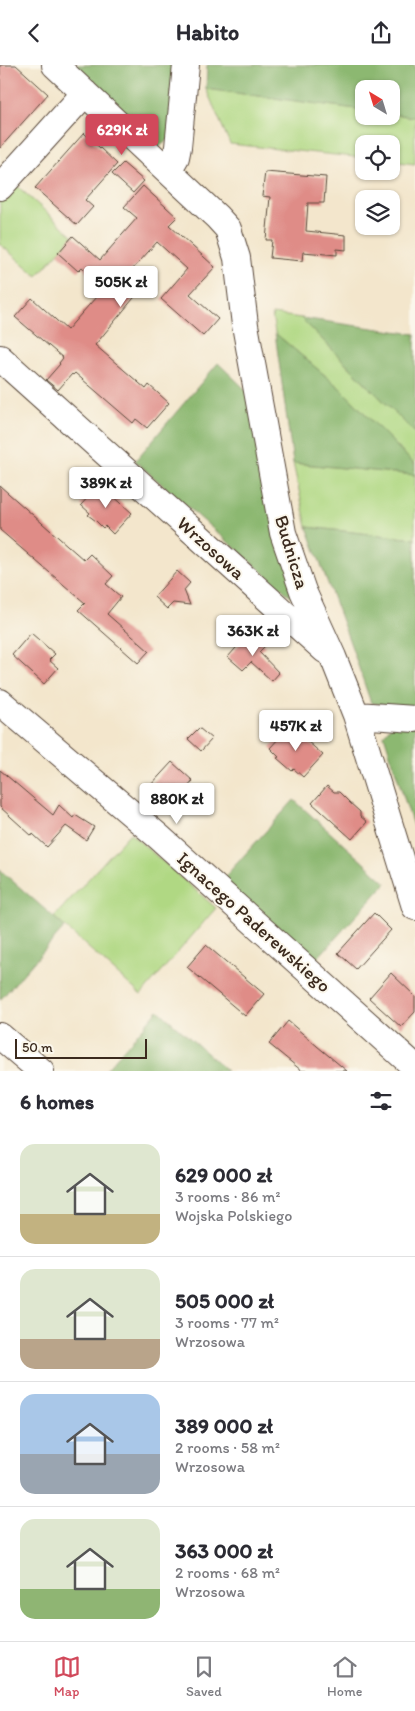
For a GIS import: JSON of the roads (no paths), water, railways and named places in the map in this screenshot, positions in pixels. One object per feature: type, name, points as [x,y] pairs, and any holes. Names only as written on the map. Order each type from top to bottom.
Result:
[{"type":"street","name":"Budnicza","points":[[55,65],[218,217],[228,229],[236,258],[245,325],[284,533],[303,591],[333,657],[356,715],[415,907]]},
{"type":"street","points":[[168,171],[176,157],[178,147],[186,65]]},
{"type":"street","points":[[0,187],[86,93]]},
{"type":"street","name":"Wrzosowa","points":[[0,359],[333,657]]},
{"type":"street","name":"Ignacego Paderewskiego","points":[[0,702],[152,831],[415,1067]]},
{"type":"street","points":[[356,715],[415,719]]},
{"type":"street","points":[[0,1036],[41,1071]]}]
